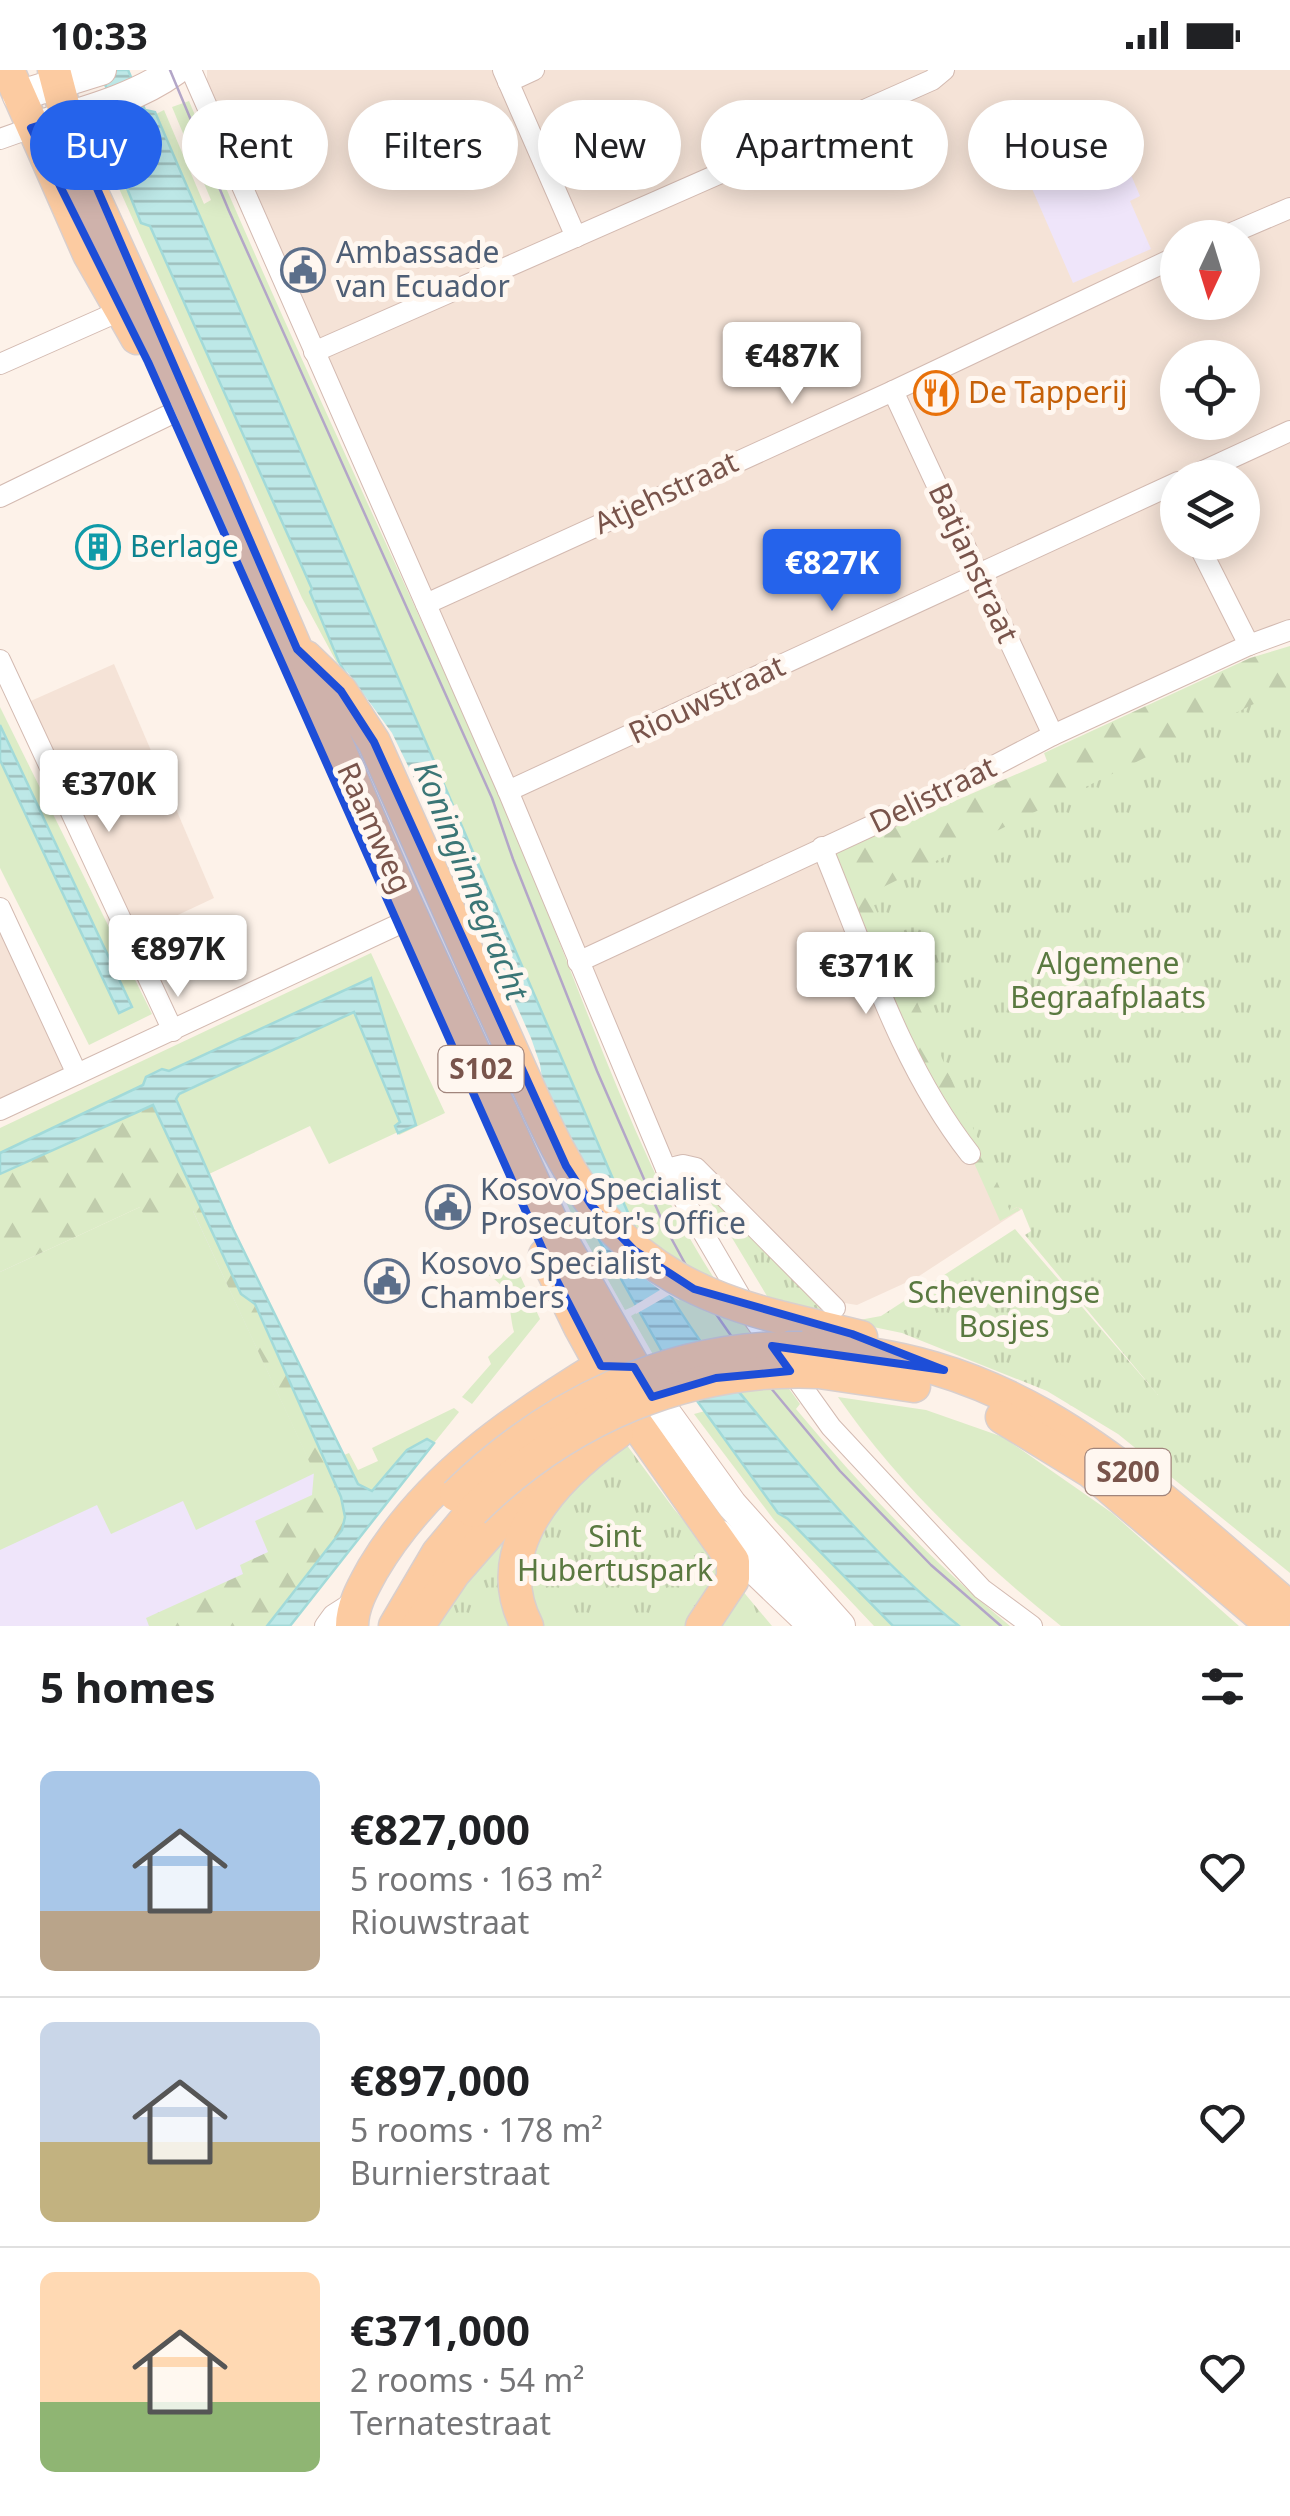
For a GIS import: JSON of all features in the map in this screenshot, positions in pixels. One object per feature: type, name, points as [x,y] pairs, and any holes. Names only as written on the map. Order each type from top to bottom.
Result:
[{"type":"main road","points":[[30,83],[100,70]]},
{"type":"main road","points":[[113,100],[175,70]]},
{"type":"main road","name":"Raamweg","points":[[60,190],[172,414],[395,926],[555,1277],[617,1375],[840,1626]]},
{"type":"main road","name":"Raamweg","points":[[92,190],[408,906],[544,1206],[590,1295],[617,1375]]},
{"type":"main road","points":[[297,649],[341,690],[374,742],[570,1175],[612,1229],[644,1258],[694,1289],[726,1302],[852,1334],[944,1370]]},
{"type":"main road","name":"S200","points":[[394,1626],[464,1503],[500,1454],[574,1405],[632,1378],[704,1357],[750,1350],[810,1360],[933,1391],[1021,1427],[1090,1471],[1274,1626]]},
{"type":"main road","name":"S200","points":[[358,1617],[413,1545],[464,1503],[571,1434],[631,1404],[696,1383],[810,1360],[868,1354],[944,1370],[1005,1394],[1073,1430],[1156,1493],[1290,1608]]},
{"type":"main road","points":[[358,1617],[389,1545],[423,1502],[466,1459],[524,1415],[617,1375]]},
{"type":"main road","points":[[418,1626],[454,1573],[561,1451],[617,1375]]},
{"type":"main road","name":"S102","points":[[617,1375],[666,1470],[714,1531]]},
{"type":"main road","points":[[526,1626],[514,1590],[516,1553],[538,1510],[572,1470],[617,1433],[696,1383]]},
{"type":"main road","points":[[524,1415],[561,1451]]},
{"type":"main road","points":[[702,1626],[735,1573],[732,1558],[714,1531]]},
{"type":"main road","points":[[714,1531],[814,1626]]},
{"type":"street","points":[[191,70],[508,791],[666,1169],[753,1318],[831,1427],[982,1588],[1032,1626]]},
{"type":"street","points":[[534,70],[505,76],[576,237]]},
{"type":"street","points":[[314,352],[932,80],[944,70]]},
{"type":"street","points":[[0,138],[30,128]]},
{"type":"street","points":[[1260,221],[1290,208]]},
{"type":"street","name":"Atjehstraat","points":[[426,604],[1160,265]]},
{"type":"street","points":[[0,364],[122,310]]},
{"type":"street","name":"Batjanstraat","points":[[893,391],[1053,735]]},
{"type":"street","points":[[0,497],[172,414]]},
{"type":"street","name":"Riouwstraat","points":[[1232,460],[1290,430]]},
{"type":"street","name":"Riouwstraat","points":[[508,791],[978,574],[1160,496]]},
{"type":"street","points":[[1206,560],[1248,646]]},
{"type":"street","name":"Delistraat","points":[[578,962],[938,795],[1053,735],[1290,630]]},
{"type":"street","points":[[0,660],[173,1030]]},
{"type":"street","points":[[822,847],[912,1062],[932,1100],[970,1154]]},
{"type":"street","points":[[1,910],[78,1074]]},
{"type":"street","points":[[0,1110],[395,926]]},
{"type":"street","points":[[666,1169],[683,1165],[696,1168],[836,1308]]},
{"type":"street","points":[[324,1626],[333,1615],[358,1617]]},
{"type":"highlighted area","points":[[66,117],[297,649],[341,691],[374,742],[566,1166],[592,1206],[634,1250],[694,1289],[852,1334],[944,1370],[772,1346],[790,1371],[716,1378],[652,1397],[634,1367],[601,1366],[555,1277],[148,362],[31,128]]},
{"type":"shaded area","points":[[207,70],[1290,70],[1290,636],[822,847],[1022,1209],[916,1278],[857,1305],[838,1302],[684,1157],[671,1155],[254,190],[328,190],[328,100],[215,100],[207,82]]},
{"type":"shaded area","points":[[1033,190],[1137,190],[1140,196],[1130,201],[1151,249],[1073,283]]},
{"type":"shaded area","points":[[114,664],[214,898],[131,937],[24,704]]},
{"type":"shaded area","points":[[0,909],[77,1074],[0,1109]]},
{"type":"shaded area","points":[[197,1182],[350,1496],[275,1626],[0,1626],[0,1272]]},
{"type":"green space","points":[[182,103],[182,131],[172,107]]},
{"type":"green space","points":[[164,110],[182,152],[182,175],[162,128]]},
{"type":"green space","points":[[120,190],[128,190],[141,222],[150,226],[312,589],[341,660],[337,663],[302,598]]},
{"type":"green space","points":[[189,190],[198,190],[204,204],[211,200],[207,190],[228,190],[497,790],[611,1074],[684,1229],[800,1404],[796,1409],[898,1523],[1010,1626],[959,1626],[887,1561],[734,1385],[666,1288],[606,1164]]},
{"type":"green space","points":[[1290,646],[1290,740],[1010,1211],[1018,1207],[1020,1210],[1000,1221],[970,1154],[952,1131],[826,857],[1047,761],[1044,753],[1250,658]]},
{"type":"green space","name":"Algemene Begraafplaats","points":[[1290,686],[1290,1573],[1118,1434],[1047,1391],[902,1333],[773,1306],[702,1188],[832,1317],[854,1321],[881,1316],[1015,1229],[1158,1395],[1025,1235],[1031,1231],[1022,1209],[1010,1211],[869,894]]},
{"type":"green space","points":[[0,707],[152,1014],[89,1045],[0,868],[0,760],[118,1012],[132,1006],[0,725]]},
{"type":"green space","points":[[371,953],[445,1113],[399,1135],[416,1124],[370,979],[168,1071],[162,1069],[146,1077],[143,1085],[0,1153],[0,1128]]},
{"type":"green space","points":[[354,1012],[401,1123],[395,1126],[398,1132],[329,1164],[310,1126],[209,1174],[177,1096]]},
{"type":"green space","points":[[153,1104],[241,1294],[254,1304],[341,1497],[345,1517],[342,1530],[267,1626],[149,1626],[146,1618],[243,1574],[240,1565],[268,1552],[255,1521],[312,1495],[314,1472],[193,1211],[151,1230],[140,1207],[0,1272],[0,1174]]},
{"type":"green space","points":[[540,1148],[581,1208],[664,1355],[655,1358],[631,1316],[635,1309],[625,1310]]},
{"type":"green space","points":[[140,1207],[193,1211],[315,1473],[196,1530],[183,1501],[111,1534],[97,1505],[0,1550],[0,1272]]},
{"type":"green space","points":[[513,1260],[540,1319],[472,1404],[462,1397],[491,1364],[488,1357],[514,1332],[506,1292],[485,1273]]},
{"type":"green space","points":[[838,1397],[926,1410],[1003,1437],[1112,1513],[1239,1626],[1061,1626],[941,1520]]},
{"type":"green space","points":[[454,1408],[459,1412],[434,1443],[427,1439],[407,1450],[371,1491],[358,1484],[344,1455],[349,1453],[358,1470],[378,1461],[372,1448]]},
{"type":"green space","points":[[705,1411],[778,1513],[893,1626],[874,1626],[774,1520],[694,1414]]},
{"type":"green space","name":"Sint Hubertuspark","points":[[626,1444],[674,1509],[772,1626],[434,1626],[449,1593],[531,1502],[530,1588],[533,1563],[549,1523],[575,1490]]},
{"type":"water","points":[[99,70],[128,70],[141,100],[112,100]]},
{"type":"water","name":"Koninginnegracht","points":[[162,128],[182,175],[182,190],[188,190],[617,1189],[666,1288],[719,1367],[821,1489],[887,1561],[959,1626],[893,1626],[778,1513],[664,1355],[581,1208],[378,731],[339,662],[312,589],[150,226],[141,223],[128,190],[162,190]]},
{"type":"water","points":[[0,725],[132,1007],[119,1013],[0,760]]},
{"type":"water","points":[[371,978],[416,1125],[398,1133],[395,1126],[400,1122],[354,1012],[179,1094],[176,1099],[233,1229],[358,1484],[372,1491],[407,1450],[427,1439],[434,1443],[290,1626],[267,1626],[342,1530],[345,1517],[341,1497],[255,1304],[241,1294],[153,1105],[0,1174],[0,1153],[143,1085],[146,1077],[162,1069],[169,1071]]},
{"type":"pier","points":[[346,670],[392,733],[429,809],[436,813],[457,804],[462,817],[442,826],[441,835],[531,1038],[544,1092],[577,1167],[680,1301],[669,1295],[636,1314],[632,1307],[660,1290],[618,1258],[580,1217],[379,732]]},
{"type":"tram line","points":[[170,70],[229,211],[492,798],[597,1071],[664,1225],[700,1291],[750,1363],[840,1471],[931,1565],[1001,1626]]},
{"type":"place","name":"Ambassade van Ecuador","points":[[303,270]]},
{"type":"place","name":"De Tapperij","points":[[936,393]]},
{"type":"place","name":"Berlage","points":[[98,547]]},
{"type":"place","name":"Kosovo Specialist Prosecutor's Office","points":[[448,1207]]},
{"type":"place","name":"Kosovo Specialist Chambers","points":[[387,1281]]},
{"type":"park label","name":"Scheveningse Bosjes","points":[[1004,1310]]}]
